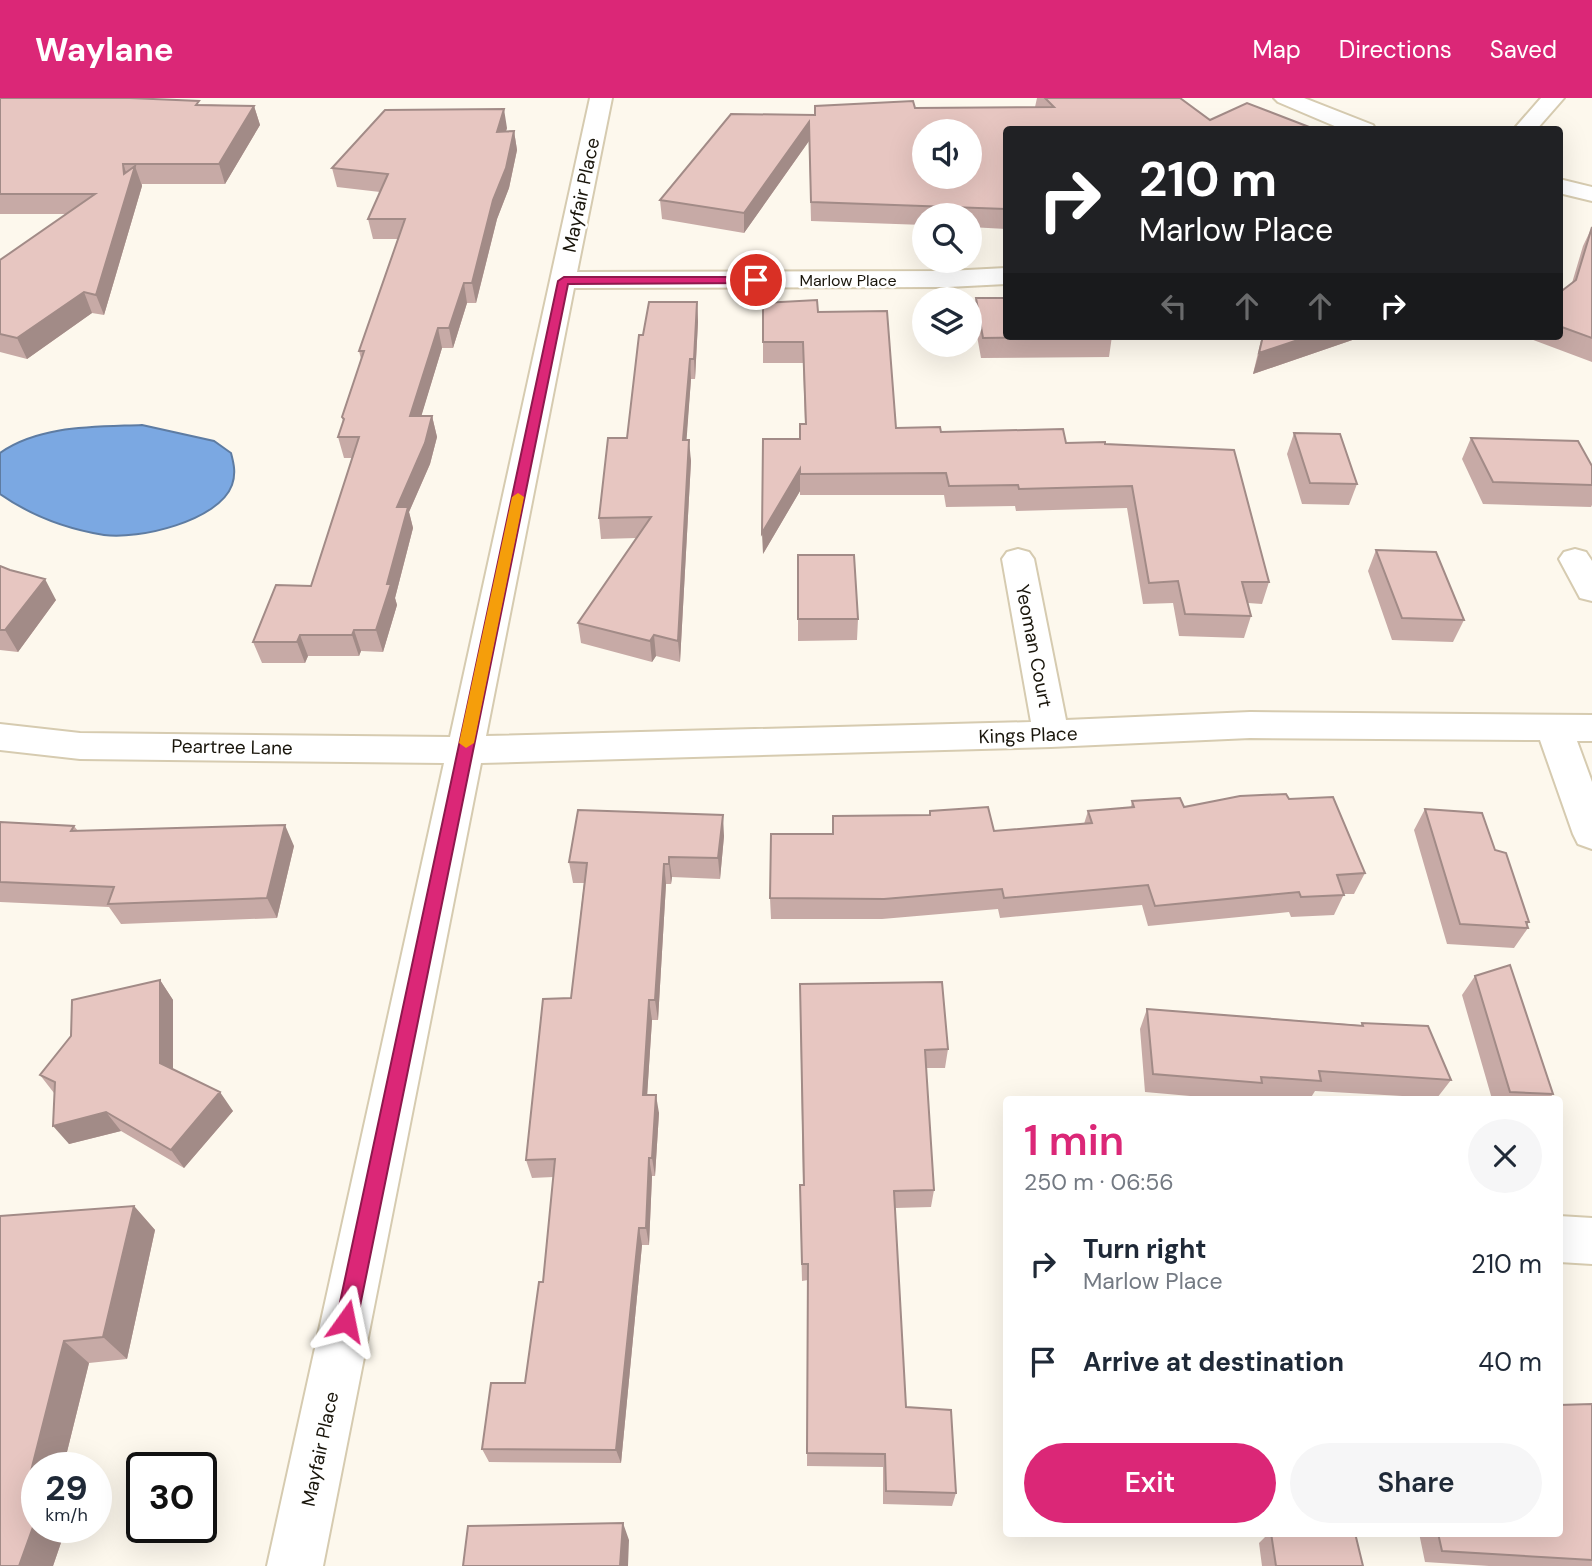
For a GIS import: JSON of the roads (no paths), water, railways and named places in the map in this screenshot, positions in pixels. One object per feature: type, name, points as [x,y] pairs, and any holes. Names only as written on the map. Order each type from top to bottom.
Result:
[{"type":"street","name":"Mayfair Place","points":[[295,1566],[601,98]]},
{"type":"street","points":[[1285,98],[1355,126]]},
{"type":"street","points":[[1528,126],[1553,98]]},
{"type":"street","points":[[1563,187],[1592,194]]},
{"type":"street","name":"Marlow Place","points":[[564,281],[948,279],[1003,276]]},
{"type":"street","name":"Yeoman Court","points":[[1018,558],[1051,734]]},
{"type":"street","points":[[1575,559],[1592,590]]},
{"type":"street","name":"Kings Place","points":[[465,750],[1355,723],[1592,729]]},
{"type":"street","points":[[1554,728],[1592,834]]},
{"type":"street","name":"Peartree Lane","points":[[0,737],[80,746],[465,750]]},
{"type":"street","points":[[1563,1239],[1592,1241]]},
{"type":"water","points":[[142,425],[214,441],[231,453],[234,477],[224,498],[195,518],[176,525],[156,531],[119,536],[63,525],[36,515],[0,494],[0,453],[16,444],[32,437],[68,429]]}]
